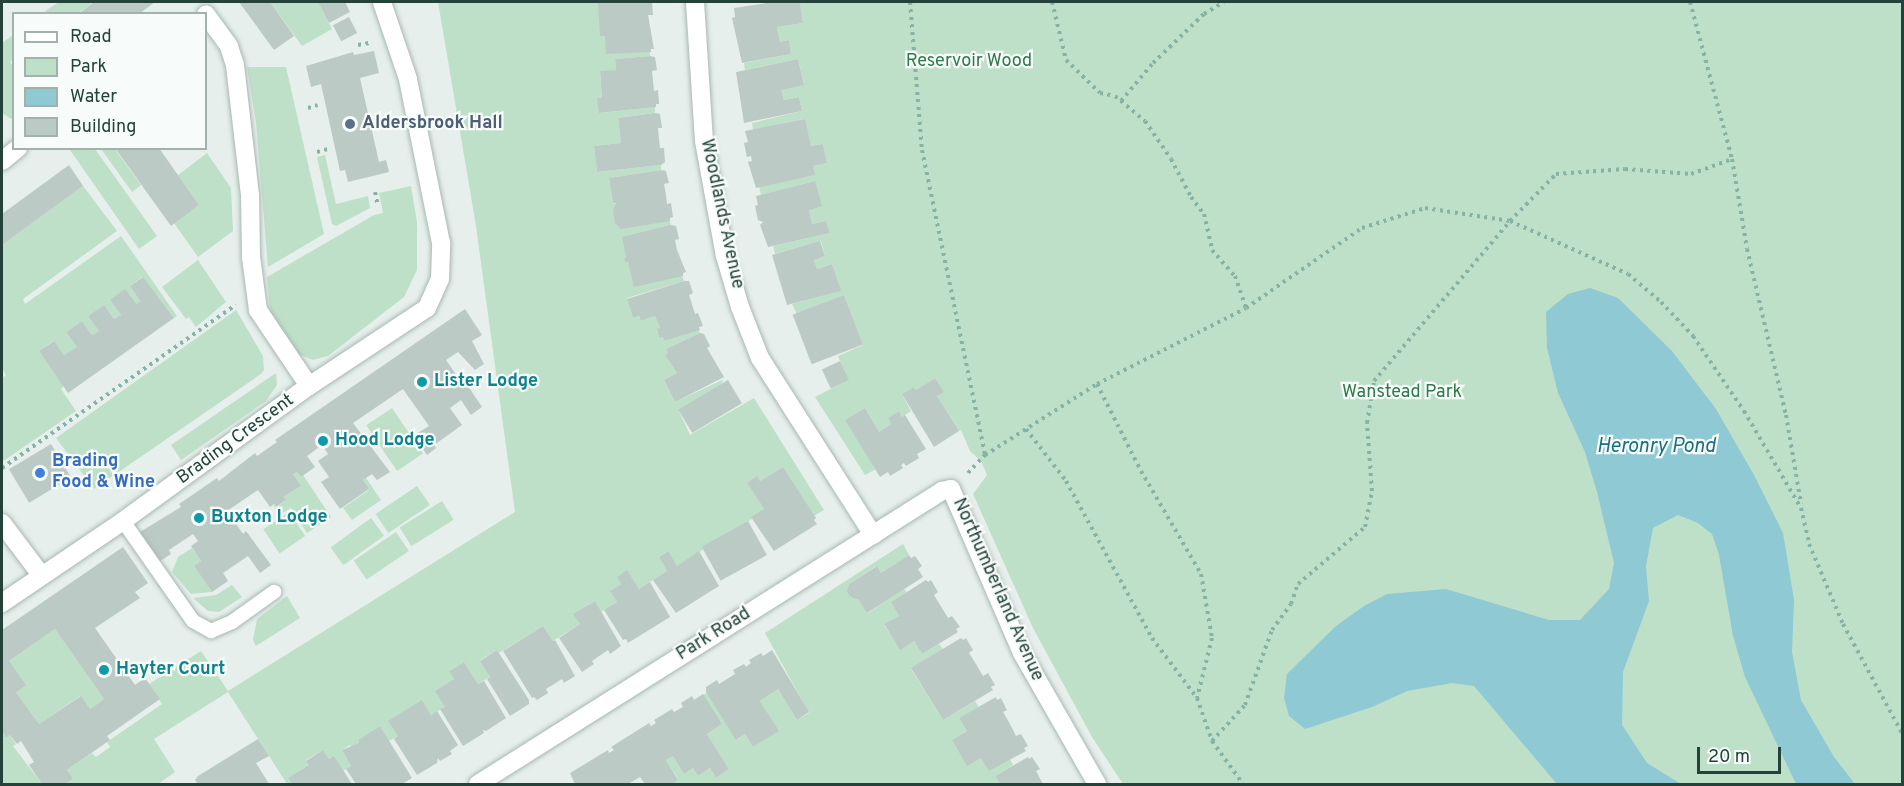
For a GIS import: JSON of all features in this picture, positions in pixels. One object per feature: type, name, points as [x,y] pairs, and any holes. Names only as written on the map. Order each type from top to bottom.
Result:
[{"type":"street","points":[[309,386],[428,308],[440,279],[441,243],[408,79],[382,2]]},
{"type":"street","name":"Woodlands Avenue","points":[[695,2],[704,141],[725,256],[740,307],[760,358],[873,535]]},
{"type":"street","name":"Brading Crescent","points":[[2,603],[123,520],[309,386],[258,310],[251,257],[246,150],[234,62],[228,46],[207,17]]},
{"type":"street","name":"Park Road","points":[[478,784],[942,491],[951,489]]},
{"type":"street","name":"Northumberland Avenue","points":[[951,489],[1022,653],[1097,784]]},
{"type":"street","points":[[2,523],[42,576]]},
{"type":"lane","points":[[123,520],[193,621],[211,631],[232,622],[274,592]]},
{"type":"path","points":[[910,2],[922,150],[985,455]]},
{"type":"path","points":[[1053,2],[1066,60],[1100,93],[1115,96],[1145,121],[1172,159],[1191,198],[1204,214],[1212,250],[1235,276],[1246,308]]},
{"type":"path","points":[[1121,101],[1154,63],[1204,14],[1224,2]]},
{"type":"path","points":[[1690,2],[1732,159],[1747,249],[1785,415],[1809,544],[1843,624],[1902,734]]},
{"type":"path","points":[[358,45],[369,43]]},
{"type":"path","points":[[308,108],[318,105]]},
{"type":"path","points":[[317,152],[328,149]]},
{"type":"path","points":[[1212,741],[1245,705],[1272,630],[1291,604],[1298,584],[1365,526],[1372,491],[1367,423],[1374,381],[1510,221],[1556,174],[1625,169],[1691,174],[1732,159]]},
{"type":"path","points":[[375,192],[378,206]]},
{"type":"path","points":[[951,489],[985,455],[1097,384],[1246,308],[1362,228],[1425,208],[1510,221],[1628,274],[1661,302],[1693,336],[1744,411],[1801,508]]},
{"type":"path","points":[[2,468],[240,302]]},
{"type":"path","points":[[1097,384],[1141,471],[1201,574],[1212,638],[1197,698]]},
{"type":"path","points":[[1026,429],[1065,481],[1152,638],[1197,698],[1212,741],[1243,784]]},
{"type":"green space","points":[[59,2],[90,2],[91,4],[79,12],[45,11]]},
{"type":"green space","points":[[270,2],[318,2],[332,29],[302,46]]},
{"type":"green space","points":[[438,2],[626,2],[598,3],[605,36],[650,52],[650,56],[615,59],[616,70],[600,72],[602,98],[598,99],[600,113],[655,107],[655,113],[618,118],[621,143],[594,146],[597,172],[661,165],[661,170],[609,178],[613,203],[670,221],[671,225],[624,258],[625,262],[682,276],[684,281],[627,298],[633,318],[639,316],[641,321],[655,316],[660,328],[657,330],[659,338],[663,337],[664,341],[699,330],[700,333],[666,349],[668,353],[665,355],[677,373],[664,380],[675,402],[722,380],[723,383],[679,411],[690,435],[754,398],[824,510],[814,516],[783,467],[760,481],[757,477],[747,483],[764,509],[752,519],[677,566],[667,551],[659,557],[667,571],[639,589],[627,571],[617,577],[621,584],[610,591],[617,602],[601,612],[594,601],[574,614],[580,624],[553,641],[543,626],[499,653],[497,650],[480,660],[490,677],[478,684],[464,662],[450,670],[454,679],[436,691],[445,707],[431,715],[422,701],[389,721],[398,736],[389,741],[380,726],[358,740],[359,743],[342,750],[351,766],[343,771],[334,756],[329,759],[323,750],[306,760],[309,765],[288,778],[292,784],[287,784],[228,692],[154,739],[175,772],[158,784],[65,784],[73,779],[67,770],[92,753],[96,757],[110,747],[107,742],[162,704],[149,684],[201,651],[228,691],[515,512],[476,226]]},
{"type":"green space","name":"Wanstead Park","points":[[800,2],[1902,2],[1902,784],[1123,784],[1092,737],[1033,628],[973,494],[987,475],[981,461],[970,451],[961,430],[959,431],[937,396],[943,391],[935,378],[916,390],[914,387],[902,394],[911,411],[902,417],[899,411],[888,418],[891,424],[879,432],[865,408],[846,420],[876,469],[865,475],[815,397],[848,380],[838,356],[863,345],[844,295],[797,314],[792,304],[840,291],[832,264],[817,269],[814,260],[825,256],[821,241],[775,254],[773,246],[830,233],[826,221],[812,224],[809,210],[815,181],[761,195],[759,187],[814,175],[813,166],[827,163],[823,144],[811,146],[804,119],[753,130],[752,123],[802,111],[799,97],[784,100],[781,90],[804,84],[798,59],[745,70],[744,63],[791,54],[789,40],[780,42],[777,27],[803,23]]},
{"type":"green space","points":[[12,36],[11,119],[2,113],[2,43]]},
{"type":"green space","points":[[247,67],[286,67],[324,234],[268,267],[256,123]]},
{"type":"green space","points":[[70,150],[96,150],[157,236],[139,249]]},
{"type":"green space","points":[[102,150],[116,150],[141,185],[132,192]]},
{"type":"green space","points":[[207,153],[231,188],[233,231],[198,257],[174,223],[199,205],[178,175]]},
{"type":"green space","points":[[325,155],[336,204],[368,196],[370,208],[336,226],[332,224],[317,157]]},
{"type":"green space","points":[[83,186],[117,231],[23,299],[25,304],[121,236],[177,316],[174,318],[142,277],[130,286],[140,301],[136,304],[110,300],[121,315],[114,319],[104,305],[88,316],[99,331],[92,335],[82,321],[66,332],[77,347],[64,355],[53,341],[39,351],[64,386],[61,389],[76,411],[2,462],[2,378],[6,375],[2,368],[2,245]]},
{"type":"green space","points":[[411,186],[417,222],[417,270],[404,297],[328,356],[313,360],[298,354],[277,329],[270,311],[267,277],[374,215],[383,213],[379,193]]},
{"type":"green space","points":[[198,260],[226,302],[196,327],[189,317],[186,319],[162,287]]},
{"type":"green space","points":[[236,310],[263,356],[264,370],[261,374],[94,489],[56,438]]},
{"type":"green space","points":[[276,373],[277,385],[266,401],[181,460],[171,445]]},
{"type":"green space","points":[[392,408],[423,454],[397,471],[366,425]]},
{"type":"green space","points":[[297,472],[301,477],[303,475],[331,517],[307,533],[291,508],[279,515],[273,505],[277,507],[285,501],[283,497],[301,486],[293,474]]},
{"type":"green space","points":[[366,478],[381,500],[352,520],[343,508],[369,490],[363,480]]},
{"type":"green space","points":[[417,486],[430,505],[388,533],[376,514]]},
{"type":"green space","points":[[442,501],[454,520],[411,546],[400,527]]},
{"type":"green space","points":[[289,512],[305,536],[280,553],[263,529]]},
{"type":"green space","points":[[371,518],[384,536],[343,565],[331,547]]},
{"type":"green space","points":[[396,532],[409,551],[367,580],[354,561]]},
{"type":"green space","points":[[903,544],[909,555],[881,573],[876,566],[849,584],[848,592],[852,598],[859,600],[868,613],[904,589],[907,592],[891,602],[899,616],[884,625],[900,649],[914,641],[922,654],[939,644],[943,649],[911,669],[943,720],[975,701],[979,707],[959,718],[967,731],[952,740],[967,765],[981,758],[1010,759],[1013,765],[995,776],[1000,784],[672,784],[678,779],[666,760],[673,756],[684,774],[693,768],[698,776],[710,768],[716,778],[729,769],[707,734],[722,724],[703,695],[707,693],[737,740],[745,734],[753,747],[778,731],[760,701],[778,689],[797,720],[809,713],[765,633]]},
{"type":"green space","points":[[192,548],[201,561],[194,566],[212,592],[191,594],[172,572],[178,557]]},
{"type":"green space","points":[[232,585],[242,597],[219,612],[208,611],[193,598],[216,595]]},
{"type":"green space","points":[[287,596],[300,618],[256,646],[253,640],[257,619]]},
{"type":"green space","points":[[55,629],[104,699],[90,709],[80,696],[39,724],[16,692],[9,661]]},
{"type":"green space","points":[[2,731],[6,738],[10,735],[16,744],[13,746],[42,784],[2,784]]},
{"type":"water","name":"Heronry Pond","points":[[1590,288],[1618,298],[1672,351],[1716,409],[1754,475],[1783,533],[1794,600],[1792,652],[1801,700],[1834,757],[1855,784],[1796,784],[1745,677],[1733,636],[1719,555],[1712,534],[1698,523],[1678,515],[1653,528],[1646,566],[1649,601],[1623,672],[1622,725],[1647,763],[1681,784],[1557,784],[1474,686],[1452,683],[1407,691],[1372,707],[1305,729],[1289,716],[1284,698],[1287,674],[1336,626],[1364,606],[1387,594],[1446,589],[1549,620],[1580,620],[1609,589],[1614,563],[1597,492],[1585,452],[1558,393],[1547,348],[1546,312],[1568,294]]},
{"type":"building","points":[[94,2],[155,2],[142,12],[81,12]]},
{"type":"building","points":[[239,2],[270,2],[294,36],[274,50]]},
{"type":"building","points":[[318,2],[345,2],[350,12],[329,23]]},
{"type":"building","points":[[652,2],[653,15],[648,15],[654,49],[651,49],[651,52],[606,54],[605,36],[600,36],[598,3]]},
{"type":"building","points":[[773,2],[800,2],[803,23],[777,27],[780,42],[789,40],[791,54],[742,63],[732,18],[735,17],[734,8]]},
{"type":"building","points":[[349,17],[357,33],[341,41],[333,25]]},
{"type":"building","name":"Aldersbrook Hall","points":[[374,51],[379,73],[360,78],[379,162],[386,160],[389,172],[348,182],[345,170],[340,171],[321,84],[311,87],[306,66],[353,52],[354,55]]},
{"type":"building","points":[[655,57],[657,70],[652,71],[654,91],[658,90],[659,104],[656,104],[656,107],[599,113],[597,98],[602,98],[600,71],[616,70],[615,59]]},
{"type":"building","points":[[798,59],[804,85],[781,90],[784,100],[799,97],[802,111],[744,123],[736,72]]},
{"type":"building","points":[[660,114],[662,128],[658,128],[659,139],[660,148],[664,148],[665,162],[661,165],[597,172],[594,146],[621,143],[618,118]]},
{"type":"building","points":[[805,119],[811,146],[823,144],[827,163],[813,166],[815,175],[756,188],[748,162],[752,161],[751,156],[747,157],[744,143],[748,142],[745,131]]},
{"type":"building","points":[[116,150],[160,150],[199,205],[171,226]]},
{"type":"building","points":[[69,165],[83,186],[2,245],[2,214]]},
{"type":"building","points":[[666,171],[669,183],[664,184],[667,204],[671,203],[673,217],[670,221],[621,229],[615,223],[613,210],[616,203],[613,203],[609,178]]},
{"type":"building","points":[[815,181],[822,206],[809,210],[812,224],[826,221],[830,233],[768,247],[760,225],[763,222],[758,220],[755,206],[758,205],[756,196]]},
{"type":"building","points":[[671,225],[676,226],[679,239],[675,240],[677,250],[686,272],[683,276],[634,287],[628,262],[625,263],[622,237]]},
{"type":"building","points":[[820,241],[825,256],[814,260],[817,269],[832,264],[841,291],[787,305],[772,255]]},
{"type":"building","points":[[143,277],[174,318],[68,393],[39,351],[54,341],[64,355],[77,347],[66,332],[82,321],[92,335],[99,331],[88,316],[104,305],[114,319],[121,315],[110,300],[125,289],[136,304],[140,301],[130,286]]},
{"type":"building","points":[[689,281],[693,293],[689,295],[695,314],[698,313],[703,326],[699,327],[700,330],[664,341],[663,337],[659,338],[657,329],[660,328],[655,316],[641,321],[639,316],[633,318],[627,299]]},
{"type":"building","points":[[844,295],[863,344],[812,364],[793,315]]},
{"type":"building","points":[[465,309],[482,335],[472,341],[484,364],[475,370],[458,352],[446,360],[457,376],[460,374],[482,407],[471,415],[461,400],[450,408],[462,425],[434,445],[436,448],[427,455],[413,436],[429,426],[403,389],[353,423],[390,472],[377,480],[372,474],[363,480],[369,489],[340,509],[321,482],[329,477],[318,461],[328,454],[322,445],[307,456],[315,467],[301,477],[297,472],[293,474],[301,486],[283,497],[286,500],[276,507],[274,504],[270,507],[258,490],[227,511],[243,534],[246,531],[271,565],[260,573],[248,556],[223,573],[228,581],[212,592],[194,566],[201,561],[191,546],[198,541],[193,534],[169,550],[171,554],[160,561],[140,532],[181,507],[179,504],[217,478],[219,481],[255,453],[257,456],[277,442],[275,440]]},
{"type":"building","points":[[700,333],[704,334],[710,346],[707,348],[724,377],[675,402],[664,380],[677,373],[665,355],[668,353],[666,349]]},
{"type":"building","points":[[840,361],[849,380],[831,388],[822,369]]},
{"type":"building","points":[[935,378],[944,392],[937,396],[959,431],[934,447],[902,394],[914,387],[916,390]]},
{"type":"building","points":[[728,380],[742,403],[692,433],[678,410]]},
{"type":"building","points":[[865,408],[879,432],[891,424],[888,418],[899,411],[902,417],[905,415],[926,449],[917,454],[919,458],[906,466],[904,463],[901,465],[903,468],[890,476],[888,472],[880,477],[845,420]]},
{"type":"building","name":"Brading Food & Wine","points":[[51,444],[71,477],[29,503],[9,469]]},
{"type":"building","points":[[783,467],[816,518],[814,520],[817,524],[774,551],[751,517],[764,509],[747,483],[757,476],[760,481]]},
{"type":"building","points":[[748,521],[767,555],[721,581],[702,547]]},
{"type":"building","name":"Hayter Court","points":[[123,547],[148,583],[135,592],[140,598],[95,628],[135,685],[145,678],[160,699],[107,736],[110,740],[67,770],[73,779],[65,784],[42,784],[29,765],[34,762],[21,741],[17,744],[10,735],[6,738],[2,731],[2,630]],"holes":[[[55,629],[104,699],[90,709],[81,696],[39,724],[16,692],[26,685],[9,661]]]},
{"type":"building","points":[[668,551],[677,566],[699,551],[719,586],[676,613],[653,580],[667,571],[659,557]]},
{"type":"building","points":[[909,555],[911,558],[915,556],[922,566],[918,569],[923,577],[867,613],[859,600],[852,598],[847,592],[849,584],[877,566],[881,573]]},
{"type":"building","points":[[627,570],[639,589],[650,582],[670,617],[628,643],[626,639],[623,640],[604,610],[617,602],[610,591],[621,584],[617,577]]},
{"type":"building","points":[[926,580],[928,582],[931,580],[938,592],[934,595],[948,618],[952,616],[960,627],[956,629],[958,632],[922,654],[914,641],[900,650],[884,624],[899,616],[891,602]]},
{"type":"building","points":[[595,601],[621,646],[610,654],[608,650],[592,661],[594,664],[582,672],[559,638],[580,624],[573,614]]},
{"type":"building","points":[[543,626],[553,641],[555,640],[575,676],[564,683],[562,679],[546,689],[548,693],[537,700],[532,698],[503,651]]},
{"type":"building","points":[[961,638],[963,640],[966,638],[973,650],[969,653],[983,676],[988,673],[995,685],[991,687],[993,690],[943,720],[911,668]]},
{"type":"building","points":[[497,650],[529,700],[529,704],[510,716],[487,679],[490,677],[480,661]]},
{"type":"building","points":[[772,650],[809,712],[797,720],[778,689],[760,701],[779,731],[753,747],[745,734],[736,740],[706,692],[706,687],[717,680],[719,684],[735,674],[733,670],[744,664],[746,667],[751,663],[749,660],[761,653],[763,656]]},
{"type":"building","points":[[464,662],[478,684],[484,681],[506,718],[486,731],[483,730],[484,733],[463,746],[440,709],[445,707],[435,691],[454,679],[449,671]]},
{"type":"building","points":[[703,694],[722,724],[707,734],[729,769],[716,778],[710,768],[698,776],[693,768],[684,774],[673,756],[666,760],[678,780],[672,784],[645,784],[640,777],[628,784],[575,784],[570,773],[608,750],[609,753],[614,750],[611,747],[649,723],[651,726],[656,723],[654,720],[672,709],[674,712],[683,707],[681,703],[692,696],[694,700]]},
{"type":"building","points":[[996,697],[997,700],[1001,698],[1007,710],[1003,712],[1016,736],[1021,734],[1028,746],[1024,748],[1026,751],[989,771],[981,758],[967,766],[952,740],[967,731],[959,718]]},
{"type":"building","points":[[422,700],[431,715],[437,711],[458,745],[450,751],[452,754],[440,761],[438,758],[437,763],[417,775],[394,739],[398,736],[388,721]]},
{"type":"building","points":[[380,726],[412,778],[402,784],[356,784],[346,769],[351,766],[342,750],[359,743],[358,740]]},
{"type":"building","points":[[258,739],[269,756],[256,763],[269,784],[198,784],[195,780],[198,776]]},
{"type":"building","points":[[323,750],[329,759],[334,756],[352,784],[292,784],[288,778],[309,765],[306,761]]},
{"type":"building","points":[[1028,757],[1029,759],[1032,757],[1040,769],[1036,771],[1043,784],[1000,784],[995,776]]},
{"type":"place","name":"Aldersbrook Hall","points":[[350,124]]},
{"type":"place","name":"Lister Lodge","points":[[422,382]]},
{"type":"place","name":"Hood Lodge","points":[[323,441]]},
{"type":"place","name":"Brading Food & Wine","points":[[40,473]]},
{"type":"place","name":"Buxton Lodge","points":[[199,518]]},
{"type":"place","name":"Hayter Court","points":[[104,670]]},
{"type":"park label","name":"Reservoir Wood","points":[[969,62]]}]
